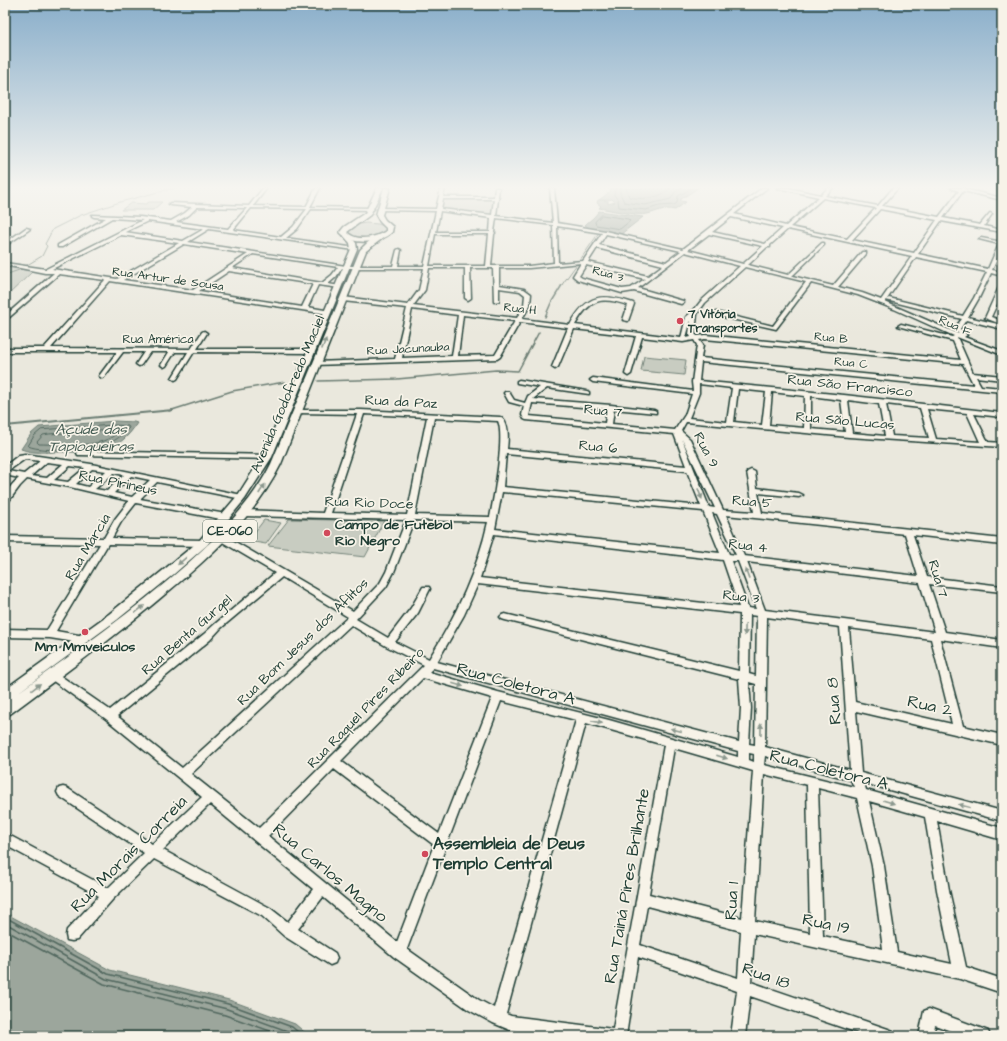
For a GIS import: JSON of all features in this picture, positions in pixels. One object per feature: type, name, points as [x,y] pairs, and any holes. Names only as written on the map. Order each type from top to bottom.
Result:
[{"type":"highway","points":[[350,237],[363,239],[381,237]]},
{"type":"main road","points":[[347,237],[353,243],[354,249]]},
{"type":"main road","name":"Avenida Godofredo Maciel","points":[[5,710],[132,616],[178,578],[222,538],[245,514],[267,482],[276,464],[343,299],[348,267],[366,246],[381,237]]},
{"type":"main road","name":"Avenida Godofredo Maciel","points":[[5,696],[138,597],[203,543],[226,517],[242,496],[267,457],[338,287],[348,267],[354,249]]},
{"type":"street","points":[[5,245],[17,237]]},
{"type":"street","points":[[60,246],[76,237]]},
{"type":"street","points":[[45,271],[113,237]]},
{"type":"street","points":[[145,237],[348,267],[496,267],[586,262],[649,278]]},
{"type":"street","points":[[118,281],[193,237]]},
{"type":"street","points":[[266,237],[354,249]]},
{"type":"street","points":[[398,361],[410,306],[422,290],[432,237]]},
{"type":"street","points":[[488,267],[492,237]]},
{"type":"street","points":[[555,237],[556,264]]},
{"type":"street","points":[[586,262],[602,237]]},
{"type":"street","points":[[625,237],[835,286],[883,300],[1002,325]]},
{"type":"street","points":[[634,289],[702,237]]},
{"type":"street","points":[[728,237],[768,246]]},
{"type":"street","points":[[683,340],[688,318],[703,302],[778,237]]},
{"type":"street","points":[[832,237],[1002,274]]},
{"type":"street","points":[[849,240],[852,237]]},
{"type":"street","points":[[883,300],[928,237]]},
{"type":"street","points":[[982,237],[980,241],[1002,243],[990,271],[965,318],[956,330],[1000,351]]},
{"type":"street","points":[[789,276],[822,244]]},
{"type":"street","points":[[596,246],[666,264]]},
{"type":"street","points":[[395,266],[399,250]]},
{"type":"street","points":[[194,292],[252,252]]},
{"type":"street","points":[[835,286],[864,253]]},
{"type":"street","name":"Rua 3","points":[[586,262],[576,276],[583,280],[628,291],[634,289]]},
{"type":"street","name":"Rua Artur de Sousa","points":[[5,264],[57,273],[328,312]]},
{"type":"street","points":[[324,284],[348,267]]},
{"type":"street","points":[[468,267],[468,298]]},
{"type":"street","points":[[496,267],[496,301]]},
{"type":"street","points":[[227,269],[338,287]]},
{"type":"street","points":[[5,319],[57,273]]},
{"type":"street","points":[[46,350],[108,280]]},
{"type":"street","points":[[716,314],[774,328],[810,281]]},
{"type":"street","points":[[304,309],[316,283]]},
{"type":"street","points":[[496,286],[522,290],[528,293],[527,304],[519,319]]},
{"type":"street","points":[[1002,287],[988,318],[1002,325]]},
{"type":"street","points":[[634,289],[681,302]]},
{"type":"street","name":"Rua H","points":[[343,299],[461,312],[683,340],[695,339]]},
{"type":"street","points":[[555,367],[573,326],[582,310],[595,300],[605,299],[629,303],[632,306],[626,320]]},
{"type":"street","points":[[883,300],[935,325],[1000,351]]},
{"type":"street","points":[[883,300],[935,325]]},
{"type":"street","name":"Rua F","points":[[902,310],[921,322],[954,339]]},
{"type":"street","points":[[679,429],[685,420],[696,393],[695,382],[700,345],[692,334],[696,311]]},
{"type":"street","points":[[454,358],[461,312]]},
{"type":"street","name":"Rua Jacunauba","points":[[316,364],[487,358],[499,355],[519,319]]},
{"type":"street","name":"Rua F","points":[[901,326],[954,339],[1002,356]]},
{"type":"street","points":[[175,378],[204,333]]},
{"type":"street","points":[[628,374],[640,334]]},
{"type":"street","name":"Rua B","points":[[695,339],[705,337],[965,362]]},
{"type":"street","points":[[954,339],[971,375],[979,388]]},
{"type":"street","name":"Rua América","points":[[5,350],[311,351]]},
{"type":"street","points":[[102,376],[122,350]]},
{"type":"street","points":[[139,364],[149,350]]},
{"type":"street","points":[[164,364],[174,350]]},
{"type":"street","name":"Rua C","points":[[698,360],[1002,390]]},
{"type":"street","points":[[971,375],[1002,378]]},
{"type":"street","points":[[593,380],[696,393]]},
{"type":"street","points":[[518,382],[587,393]]},
{"type":"street","name":"Rua São Francisco","points":[[695,382],[1002,415]]},
{"type":"street","points":[[528,403],[530,395],[546,386]]},
{"type":"street","points":[[730,424],[734,386]]},
{"type":"street","points":[[765,427],[769,390]]},
{"type":"street","points":[[507,393],[511,401],[611,407],[654,412]]},
{"type":"street","points":[[807,431],[808,394]]},
{"type":"street","points":[[844,397],[849,435]]},
{"type":"street","points":[[882,402],[889,438]]},
{"type":"street","name":"Rua 7","points":[[528,403],[525,415],[526,418],[608,426],[679,429]]},
{"type":"street","points":[[923,406],[933,441]]},
{"type":"street","points":[[608,426],[611,407]]},
{"type":"street","name":"Rua da Paz","points":[[298,411],[361,412],[498,418],[502,421]]},
{"type":"street","points":[[326,514],[361,412]]},
{"type":"street","points":[[970,412],[985,444]]},
{"type":"street","name":"Rua Bom Jesus dos Aflitos","points":[[182,775],[352,618],[383,585],[390,572],[411,517],[431,416]]},
{"type":"street","name":"Rua São Lucas","points":[[685,420],[849,435],[1002,445]]},
{"type":"street","name":"Rua Raquel Pires Ribeiro","points":[[259,836],[431,664],[448,637],[468,600],[476,581],[493,520],[499,489],[503,433],[502,421]]},
{"type":"street","name":"Rua 9","points":[[679,429],[678,439],[726,556],[746,612],[744,677],[746,708],[743,764]]},
{"type":"street","name":"Rua 9","points":[[679,429],[686,439],[741,558],[762,614],[762,681],[758,768]]},
{"type":"street","name":"Rua 6","points":[[502,451],[691,468]]},
{"type":"street","points":[[82,453],[267,457]]},
{"type":"street","points":[[5,472],[25,456],[91,466],[242,496]]},
{"type":"street","points":[[5,500],[25,476],[46,459]]},
{"type":"street","points":[[48,482],[70,463]]},
{"type":"street","points":[[70,485],[91,466]]},
{"type":"street","points":[[89,490],[112,470]]},
{"type":"street","name":"Rua Pirineus","points":[[5,472],[134,500],[226,517]]},
{"type":"street","points":[[751,472],[758,515]]},
{"type":"street","points":[[108,494],[130,474]]},
{"type":"street","name":"Rua Márcia","points":[[50,634],[118,521],[134,500],[156,479]]},
{"type":"street","name":"Rua 5","points":[[499,489],[706,509],[720,512],[1002,542]]},
{"type":"street","points":[[754,490],[799,495]]},
{"type":"street","name":"Rua Rio Doce","points":[[245,514],[326,514],[493,520]]},
{"type":"street","name":"Rua 4","points":[[490,531],[726,556],[1002,590]]},
{"type":"street","name":"Rua 7","points":[[908,532],[924,581],[938,636],[958,729]]},
{"type":"street","name":"Rua Coletora A","points":[[222,538],[281,573],[352,618],[388,643],[431,664],[743,748],[760,750],[1002,816]]},
{"type":"street","points":[[5,539],[203,543]]},
{"type":"street","name":"Rua Benta Gurgel","points":[[110,716],[196,646],[281,573]]},
{"type":"street","name":"Rua 3","points":[[476,581],[585,592],[844,623],[1002,644]]},
{"type":"street","points":[[388,643],[409,620],[426,589]]},
{"type":"street","points":[[505,617],[762,681]]},
{"type":"street","name":"Rua 8","points":[[844,623],[856,777],[862,794],[878,867],[891,957]]},
{"type":"street","points":[[5,633],[50,634],[81,640]]},
{"type":"street","name":"Rua Coletora A","points":[[421,674],[498,696],[670,741],[743,764],[862,794],[1002,834]]},
{"type":"street","name":"Rua Carlos Magno","points":[[52,675],[110,716],[259,836],[399,952],[474,1005],[498,1018],[534,1031],[614,1036]]},
{"type":"street","points":[[399,952],[498,696]]},
{"type":"street","name":"Rua 2","points":[[850,705],[1002,740]]},
{"type":"street","points":[[498,1018],[582,718]]},
{"type":"street","points":[[649,736],[651,723]]},
{"type":"street","name":"Rua Tainá Pires Brilhante","points":[[619,1036],[670,741]]},
{"type":"street","points":[[333,762],[441,843]]},
{"type":"street","name":"Rua 1","points":[[738,1036],[744,987],[758,768]]},
{"type":"street","points":[[812,781],[817,941]]},
{"type":"street","points":[[63,792],[152,851],[266,912],[289,931],[330,958]]},
{"type":"street","name":"Rua Morais Correia","points":[[72,935],[152,851],[210,797]]},
{"type":"street","points":[[930,814],[943,890],[960,972]]},
{"type":"street","points":[[5,840],[109,895]]},
{"type":"street","points":[[289,931],[322,888]]},
{"type":"street","name":"Rua 19","points":[[642,898],[747,926],[960,972],[1002,986]]},
{"type":"street","name":"Rua 18","points":[[633,949],[888,1036]]},
{"type":"street","points":[[926,1036],[929,1016],[984,1036]]},
{"type":"shaded area","points":[[355,237],[375,237],[367,238]]},
{"type":"shaded area","points":[[5,267],[33,271],[5,298]]},
{"type":"shaded area","points":[[644,356],[686,360],[684,375],[641,371]]},
{"type":"shaded area","name":"Campo de Futebol Rio Negro","points":[[289,519],[384,521],[365,557],[268,546]]},
{"type":"shaded area","points":[[264,520],[281,523],[266,544],[248,541]]},
{"type":"water","name":"Açude das Tapioqueiras","points":[[115,421],[137,423],[129,434],[121,441],[112,447],[103,450],[93,452],[30,452],[21,449],[31,434],[39,427]]},
{"type":"water","points":[[5,913],[110,970],[229,1000],[295,1024],[309,1036],[5,1036]]},
{"type":"waterway","points":[[5,275],[19,270],[42,256],[47,246],[45,244],[49,237]]},
{"type":"waterway","points":[[580,260],[596,237]]},
{"type":"waterway","points":[[561,286],[577,264]]},
{"type":"waterway","points":[[545,317],[551,303],[562,285]]},
{"type":"waterway","points":[[318,381],[397,379],[496,370],[518,371],[539,332]]},
{"type":"waterway","points":[[172,410],[232,391],[285,382]]},
{"type":"waterway","points":[[5,426],[172,410]]},
{"type":"place","name":"7 Vitória Transportes","points":[[680,321]]},
{"type":"place","name":"Campo de Futebol Rio Negro","points":[[327,533]]},
{"type":"place","name":"Mm Mmveiculos","points":[[85,632]]},
{"type":"place","name":"Assembleia de Deus Templo Central","points":[[425,854]]}]
